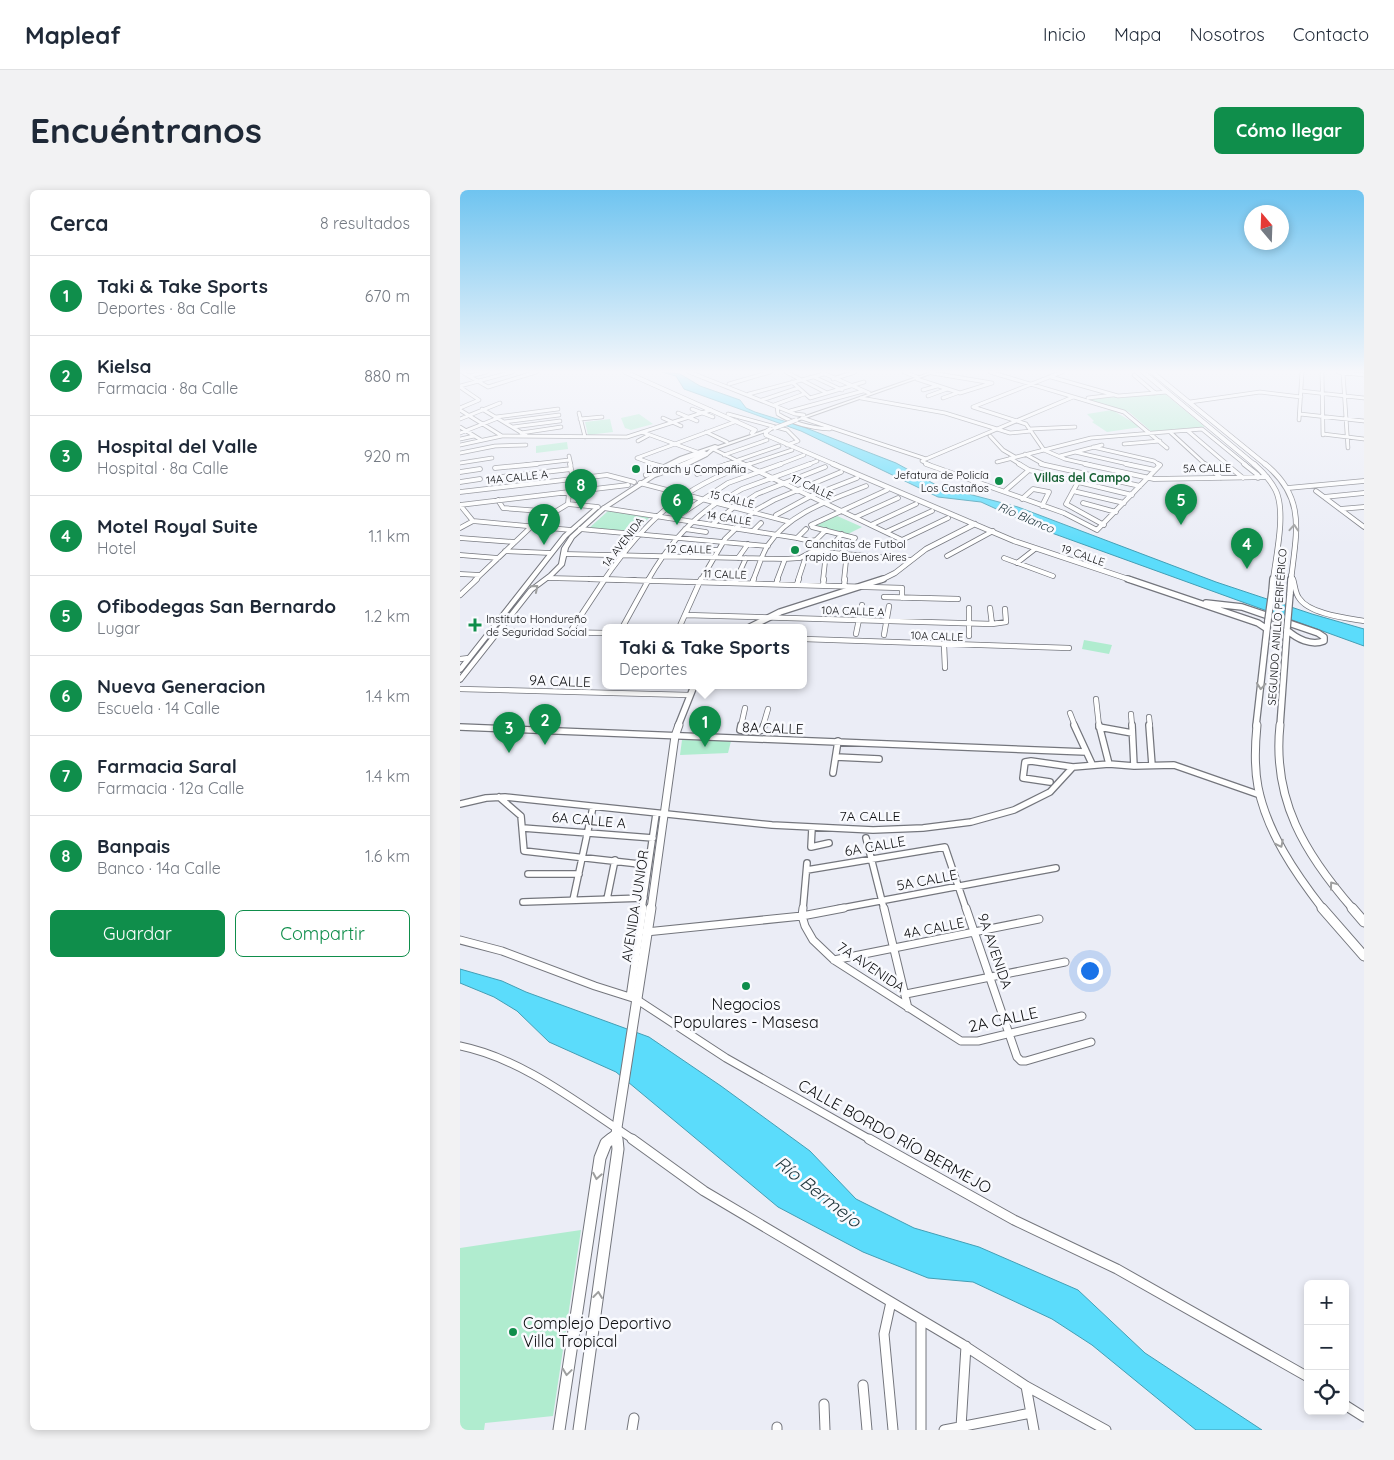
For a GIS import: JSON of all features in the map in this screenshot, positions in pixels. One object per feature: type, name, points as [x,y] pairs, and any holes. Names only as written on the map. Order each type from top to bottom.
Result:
[{"type":"highway","points":[[604,505],[562,550],[560,562],[552,573],[546,576],[539,575],[542,567],[566,536],[628,485],[697,452],[763,430]]},
{"type":"highway","points":[[460,670],[463,663],[469,658],[551,553],[571,530],[598,507],[653,476],[690,463],[713,449],[753,432]]},
{"type":"highway","points":[[460,680],[531,590],[548,578],[562,564],[564,554],[572,538]]},
{"type":"main road","points":[[750,430],[753,432],[763,430]]},
{"type":"main road","name":"19 CALLE","points":[[769,430],[766,435],[804,453],[824,458]]},
{"type":"main road","name":"SEGUNDO ANILLO PERIFÉRICO","points":[[1215,430],[1235,446],[1267,477],[1276,491],[1280,513],[1256,738],[1255,762],[1260,795],[1271,826],[1296,872],[1331,918],[1364,956]]},
{"type":"main road","name":"SEGUNDO ANILLO PERIFÉRICO","points":[[1224,430],[1274,471],[1289,490],[1295,515],[1278,755],[1283,792],[1294,821],[1314,859],[1333,886],[1364,922]]},
{"type":"main road","name":"19 CALLE","points":[[753,432],[824,458],[1035,548],[1258,623],[1268,624]]},
{"type":"main road","points":[[798,441],[804,453]]},
{"type":"main road","points":[[1235,446],[1242,445]]},
{"type":"main road","points":[[646,475],[696,454],[702,452],[706,454],[653,476]]},
{"type":"main road","points":[[755,624],[792,608],[868,586],[889,577],[904,566],[908,560],[973,523]]},
{"type":"main road","points":[[1193,601],[1242,608],[1315,632],[1324,639],[1322,642],[1317,643],[1302,639],[1287,630]]},
{"type":"main road","points":[[1286,646],[1292,640],[1302,639]]},
{"type":"main road","name":"AVENIDA JUNIOR","points":[[579,1430],[618,1149],[618,1128],[634,1001],[665,815],[675,736],[692,689]]},
{"type":"main road","name":"AVENIDA JUNIOR","points":[[559,1430],[600,1158],[606,1143],[618,1128]]},
{"type":"street","points":[[460,433],[469,430]]},
{"type":"street","points":[[491,430],[502,436]]},
{"type":"street","points":[[517,430],[527,436]]},
{"type":"street","points":[[522,432],[539,430]]},
{"type":"street","points":[[562,430],[563,438]]},
{"type":"street","points":[[583,430],[585,437]]},
{"type":"street","points":[[460,444],[502,436],[620,437],[649,430]]},
{"type":"street","points":[[663,467],[637,458],[673,443],[713,430]]},
{"type":"street","points":[[787,430],[798,441],[789,445]]},
{"type":"street","points":[[840,430],[926,459],[996,430]]},
{"type":"street","points":[[1001,430],[1011,433],[1030,430],[1044,450]]},
{"type":"street","points":[[1145,430],[1167,448]]},
{"type":"street","points":[[997,462],[1084,439],[1205,430],[1247,464],[1258,475],[1258,478]]},
{"type":"street","points":[[1323,430],[1323,435],[1364,439]]},
{"type":"street","points":[[1347,430],[1348,448]]},
{"type":"street","points":[[466,431],[481,440]]},
{"type":"street","points":[[1188,431],[1243,478]]},
{"type":"street","points":[[642,432],[697,452]]},
{"type":"street","points":[[706,432],[727,442]]},
{"type":"street","points":[[1170,432],[1221,478]]},
{"type":"street","points":[[638,441],[649,435]]},
{"type":"street","points":[[460,439],[474,436]]},
{"type":"street","points":[[990,436],[1003,450],[1015,457]]},
{"type":"street","points":[[1116,436],[1124,444],[1160,441]]},
{"type":"street","points":[[724,455],[767,440]]},
{"type":"street","points":[[1117,453],[1125,446],[1124,444]]},
{"type":"street","points":[[460,453],[495,446],[526,445]]},
{"type":"street","points":[[1058,456],[1102,445]]},
{"type":"street","points":[[698,474],[779,446]]},
{"type":"street","points":[[926,459],[923,462],[1064,513],[1095,529],[1100,529],[1160,464],[1093,447]]},
{"type":"street","name":"17 CALLE","points":[[713,449],[904,539],[948,518]]},
{"type":"street","name":"1A AVENIDA","points":[[570,632],[621,555],[637,534],[656,516],[710,479],[792,450]]},
{"type":"street","name":"5A CALLE","points":[[1044,450],[1058,456],[1148,478],[1267,477]]},
{"type":"street","points":[[1075,452],[1155,470]]},
{"type":"street","points":[[674,518],[728,483],[760,472],[804,453]]},
{"type":"street","points":[[1025,454],[1042,464],[1140,486]]},
{"type":"street","points":[[460,463],[492,458]]},
{"type":"street","points":[[495,468],[569,458],[573,479]]},
{"type":"street","points":[[1010,458],[1029,470],[1132,495]]},
{"type":"street","points":[[720,502],[742,489],[817,460]]},
{"type":"street","points":[[713,524],[735,508],[761,493],[825,468]]},
{"type":"street","points":[[460,472],[480,469]]},
{"type":"street","points":[[492,478],[571,469]]},
{"type":"street","points":[[1006,490],[1029,470]]},
{"type":"street","points":[[756,510],[774,500],[842,472]]},
{"type":"street","name":"14A CALLE A","points":[[460,492],[609,475],[634,482]]},
{"type":"street","points":[[776,515],[811,496],[857,478]]},
{"type":"street","points":[[460,482],[480,479]]},
{"type":"street","points":[[1078,482],[1066,504],[1104,525]]},
{"type":"street","points":[[1289,490],[1364,482]]},
{"type":"street","name":"15 CALLE","points":[[640,484],[790,522]]},
{"type":"street","points":[[473,521],[460,505],[628,485]]},
{"type":"street","points":[[752,583],[768,546],[776,534],[790,522],[805,512],[866,486]]},
{"type":"street","points":[[1022,499],[1032,488],[1049,492],[1042,506]]},
{"type":"street","points":[[1312,489],[1364,527]]},
{"type":"street","points":[[477,502],[479,490]]},
{"type":"street","points":[[841,554],[855,538],[812,526],[840,510],[887,490]]},
{"type":"street","points":[[1073,491],[1124,503]]},
{"type":"street","points":[[568,504],[569,492]]},
{"type":"street","points":[[761,493],[774,500]]},
{"type":"street","points":[[1324,497],[1364,493]]},
{"type":"street","points":[[856,517],[898,498]]},
{"type":"street","points":[[498,500],[503,508],[555,512]]},
{"type":"street","points":[[461,594],[532,526],[568,504],[598,507]]},
{"type":"street","points":[[624,624],[663,557],[677,538],[692,521],[715,504]]},
{"type":"street","points":[[871,525],[916,504]]},
{"type":"street","points":[[1083,504],[1115,511]]},
{"type":"street","name":"14 CALLE","points":[[604,505],[656,516],[776,534],[810,542]]},
{"type":"street","points":[[1340,509],[1364,507]]},
{"type":"street","points":[[886,532],[932,511]]},
{"type":"street","points":[[681,624],[722,542],[734,528],[752,513]]},
{"type":"street","points":[[460,528],[473,521],[571,530]]},
{"type":"street","points":[[753,531],[761,524]]},
{"type":"street","points":[[580,529],[768,546]]},
{"type":"street","points":[[685,529],[706,532]]},
{"type":"street","points":[[797,538],[806,529]]},
{"type":"street","points":[[826,530],[816,540],[810,542],[813,546],[813,551],[908,560]]},
{"type":"street","points":[[947,556],[993,531]]},
{"type":"street","points":[[826,553],[842,534]]},
{"type":"street","points":[[460,538],[515,542]]},
{"type":"street","points":[[738,558],[748,544]]},
{"type":"street","points":[[1017,563],[1035,548]]},
{"type":"street","points":[[691,549],[718,550]]},
{"type":"street","points":[[505,551],[551,553]]},
{"type":"street","name":"12 CALLE","points":[[564,554],[785,559],[806,556],[813,551]]},
{"type":"street","points":[[460,555],[498,558]]},
{"type":"street","points":[[797,584],[806,556]]},
{"type":"street","points":[[735,583],[746,558]]},
{"type":"street","points":[[1004,558],[1053,576]]},
{"type":"street","points":[[776,584],[785,559]]},
{"type":"street","points":[[844,586],[846,560]]},
{"type":"street","points":[[823,585],[825,562]]},
{"type":"street","points":[[1290,573],[1297,596],[1307,606],[1364,621]]},
{"type":"street","points":[[460,574],[480,575]]},
{"type":"street","name":"11 CALLE","points":[[548,578],[868,586],[900,588],[899,598]]},
{"type":"street","points":[[884,597],[958,599]]},
{"type":"street","points":[[856,634],[862,605]]},
{"type":"street","points":[[884,635],[889,606]]},
{"type":"street","points":[[969,608],[969,636]]},
{"type":"street","points":[[990,608],[992,624],[1006,622],[1005,609]]},
{"type":"street","name":"10A CALLE A","points":[[686,615],[992,624]]},
{"type":"street","points":[[497,631],[602,633]]},
{"type":"street","name":"10A CALLE","points":[[807,640],[1069,648]]},
{"type":"street","points":[[944,645],[944,668]]},
{"type":"street","points":[[460,659],[469,658]]},
{"type":"street","name":"9A CALLE","points":[[460,689],[689,695]]},
{"type":"street","points":[[1096,699],[1108,762]]},
{"type":"street","points":[[746,708],[739,728],[746,731],[762,730],[768,709]]},
{"type":"street","points":[[1070,713],[1080,740],[1092,764]]},
{"type":"street","points":[[1131,714],[1134,764]]},
{"type":"street","points":[[1149,717],[1152,763]]},
{"type":"street","points":[[1100,727],[1132,733]]},
{"type":"street","name":"8A CALLE","points":[[460,728],[1086,752]]},
{"type":"street","points":[[743,738],[746,731]]},
{"type":"street","points":[[833,773],[838,741]]},
{"type":"street","points":[[836,757],[879,759]]},
{"type":"street","points":[[1050,782],[1023,778],[1024,762],[1031,761],[1073,767],[1108,762],[1169,765],[1260,795]]},
{"type":"street","name":"7A CALLE","points":[[460,804],[499,797],[665,815],[812,828],[917,827],[976,820],[1002,814],[1049,792],[1058,785],[1073,767]]},
{"type":"street","points":[[499,797],[521,816],[523,849],[527,852],[583,856],[648,864]]},
{"type":"street","points":[[573,900],[593,807]]},
{"type":"street","points":[[634,1001],[648,864],[656,814]]},
{"type":"street","name":"6A CALLE A","points":[[523,828],[653,838]]},
{"type":"street","points":[[812,828],[811,847],[829,843]]},
{"type":"street","points":[[866,838],[908,1008]]},
{"type":"street","name":"6A CALLE","points":[[802,916],[807,866],[872,860],[942,846],[946,848]]},
{"type":"street","name":"9A AVENIDA","points":[[946,848],[1017,1057],[1021,1061],[1026,1061],[1091,1042]]},
{"type":"street","points":[[607,899],[615,860]]},
{"type":"street","name":"5A CALLE","points":[[646,932],[802,916],[1056,868]]},
{"type":"street","points":[[528,874],[579,874]]},
{"type":"street","points":[[523,902],[644,898]]},
{"type":"street","name":"7A AVENIDA","points":[[802,916],[813,940],[834,960],[908,1008]]},
{"type":"street","name":"4A CALLE","points":[[834,960],[1039,919]]},
{"type":"street","name":"CALLE BORDO RÍO BERMEJO","points":[[460,940],[502,951],[634,1001],[726,1058],[1014,1220],[1118,1268],[1183,1308],[1304,1375]]},
{"type":"street","points":[[906,994],[1065,962]]},
{"type":"street","name":"2A CALLE","points":[[908,1008],[961,1041],[978,1041],[1082,1016]]},
{"type":"street","points":[[460,1046],[479,1050],[521,1069],[618,1128],[704,1192],[966,1346],[1026,1386],[1106,1430]]},
{"type":"street","points":[[891,1302],[884,1334],[893,1430]]},
{"type":"street","points":[[921,1430],[922,1320]]},
{"type":"street","points":[[961,1427],[966,1346]]},
{"type":"street","points":[[863,1385],[867,1430]]},
{"type":"street","points":[[1026,1386],[1034,1430]]},
{"type":"street","points":[[824,1404],[825,1430]]},
{"type":"street","points":[[1349,1407],[1364,1417]]},
{"type":"street","points":[[944,1430],[1031,1413]]},
{"type":"street","points":[[632,1430],[634,1418]]},
{"type":"green space","points":[[587,430],[613,430],[613,432],[588,435]]},
{"type":"green space","points":[[1104,430],[1122,430],[1107,432]]},
{"type":"green space","points":[[1150,430],[1175,430],[1152,432]]},
{"type":"green space","points":[[567,442],[568,449],[536,453],[536,446]]},
{"type":"green space","points":[[608,511],[650,517],[633,534],[587,530]]},
{"type":"green space","points":[[835,515],[862,527],[846,535],[816,526]]},
{"type":"green space","points":[[1084,640],[1112,645],[1109,654],[1082,649]]},
{"type":"green space","points":[[682,740],[731,741],[728,753],[680,755]]},
{"type":"green space","name":"Complejo Deportivo Villa Tropical","points":[[581,1230],[553,1416],[485,1423],[484,1430],[460,1430],[460,1248]]},
{"type":"water","name":"Río Blanco","points":[[798,430],[811,430],[896,463],[938,486],[1018,507],[1216,582],[1364,629],[1364,646],[1038,528],[981,502],[938,497]]},
{"type":"water","name":"Río Bermejo","points":[[460,969],[502,981],[526,992],[649,1037],[721,1086],[810,1151],[856,1199],[914,1228],[979,1247],[1078,1290],[1145,1353],[1262,1430],[1196,1430],[1092,1345],[1052,1319],[973,1282],[928,1278],[863,1252],[778,1207],[616,1072],[549,1042],[517,1011],[494,997],[460,983]]},
{"type":"place","name":"Larach y Compañia","points":[[636,469]]},
{"type":"place","name":"Jefatura de Policía Los Castaños","points":[[999,481]]},
{"type":"place","name":"Banpais","points":[[581,510]]},
{"type":"place","name":"Nueva Generacion","points":[[677,525]]},
{"type":"place","name":"Ofibodegas San Bernardo","points":[[1181,525]]},
{"type":"place","name":"Farmacia Saral","points":[[544,545]]},
{"type":"place","name":"Canchitas de Futbol rapido Buenos Aires","points":[[795,550]]},
{"type":"place","name":"Motel Royal Suite","points":[[1247,569]]},
{"type":"place","name":"Instituto Hondureño de Seguridad Social","points":[[475,625]]},
{"type":"place","name":"Kielsa","points":[[545,745]]},
{"type":"place","name":"Taki & Take Sports","points":[[705,747]]},
{"type":"place","name":"Hospital del Valle","points":[[509,753]]},
{"type":"place","name":"Negocios Populares - Masesa","points":[[746,986]]},
{"type":"place","name":"Complejo Deportivo Villa Tropical","points":[[513,1332]]},
{"type":"district","name":"Villas del Campo","points":[[1082,478]]}]
